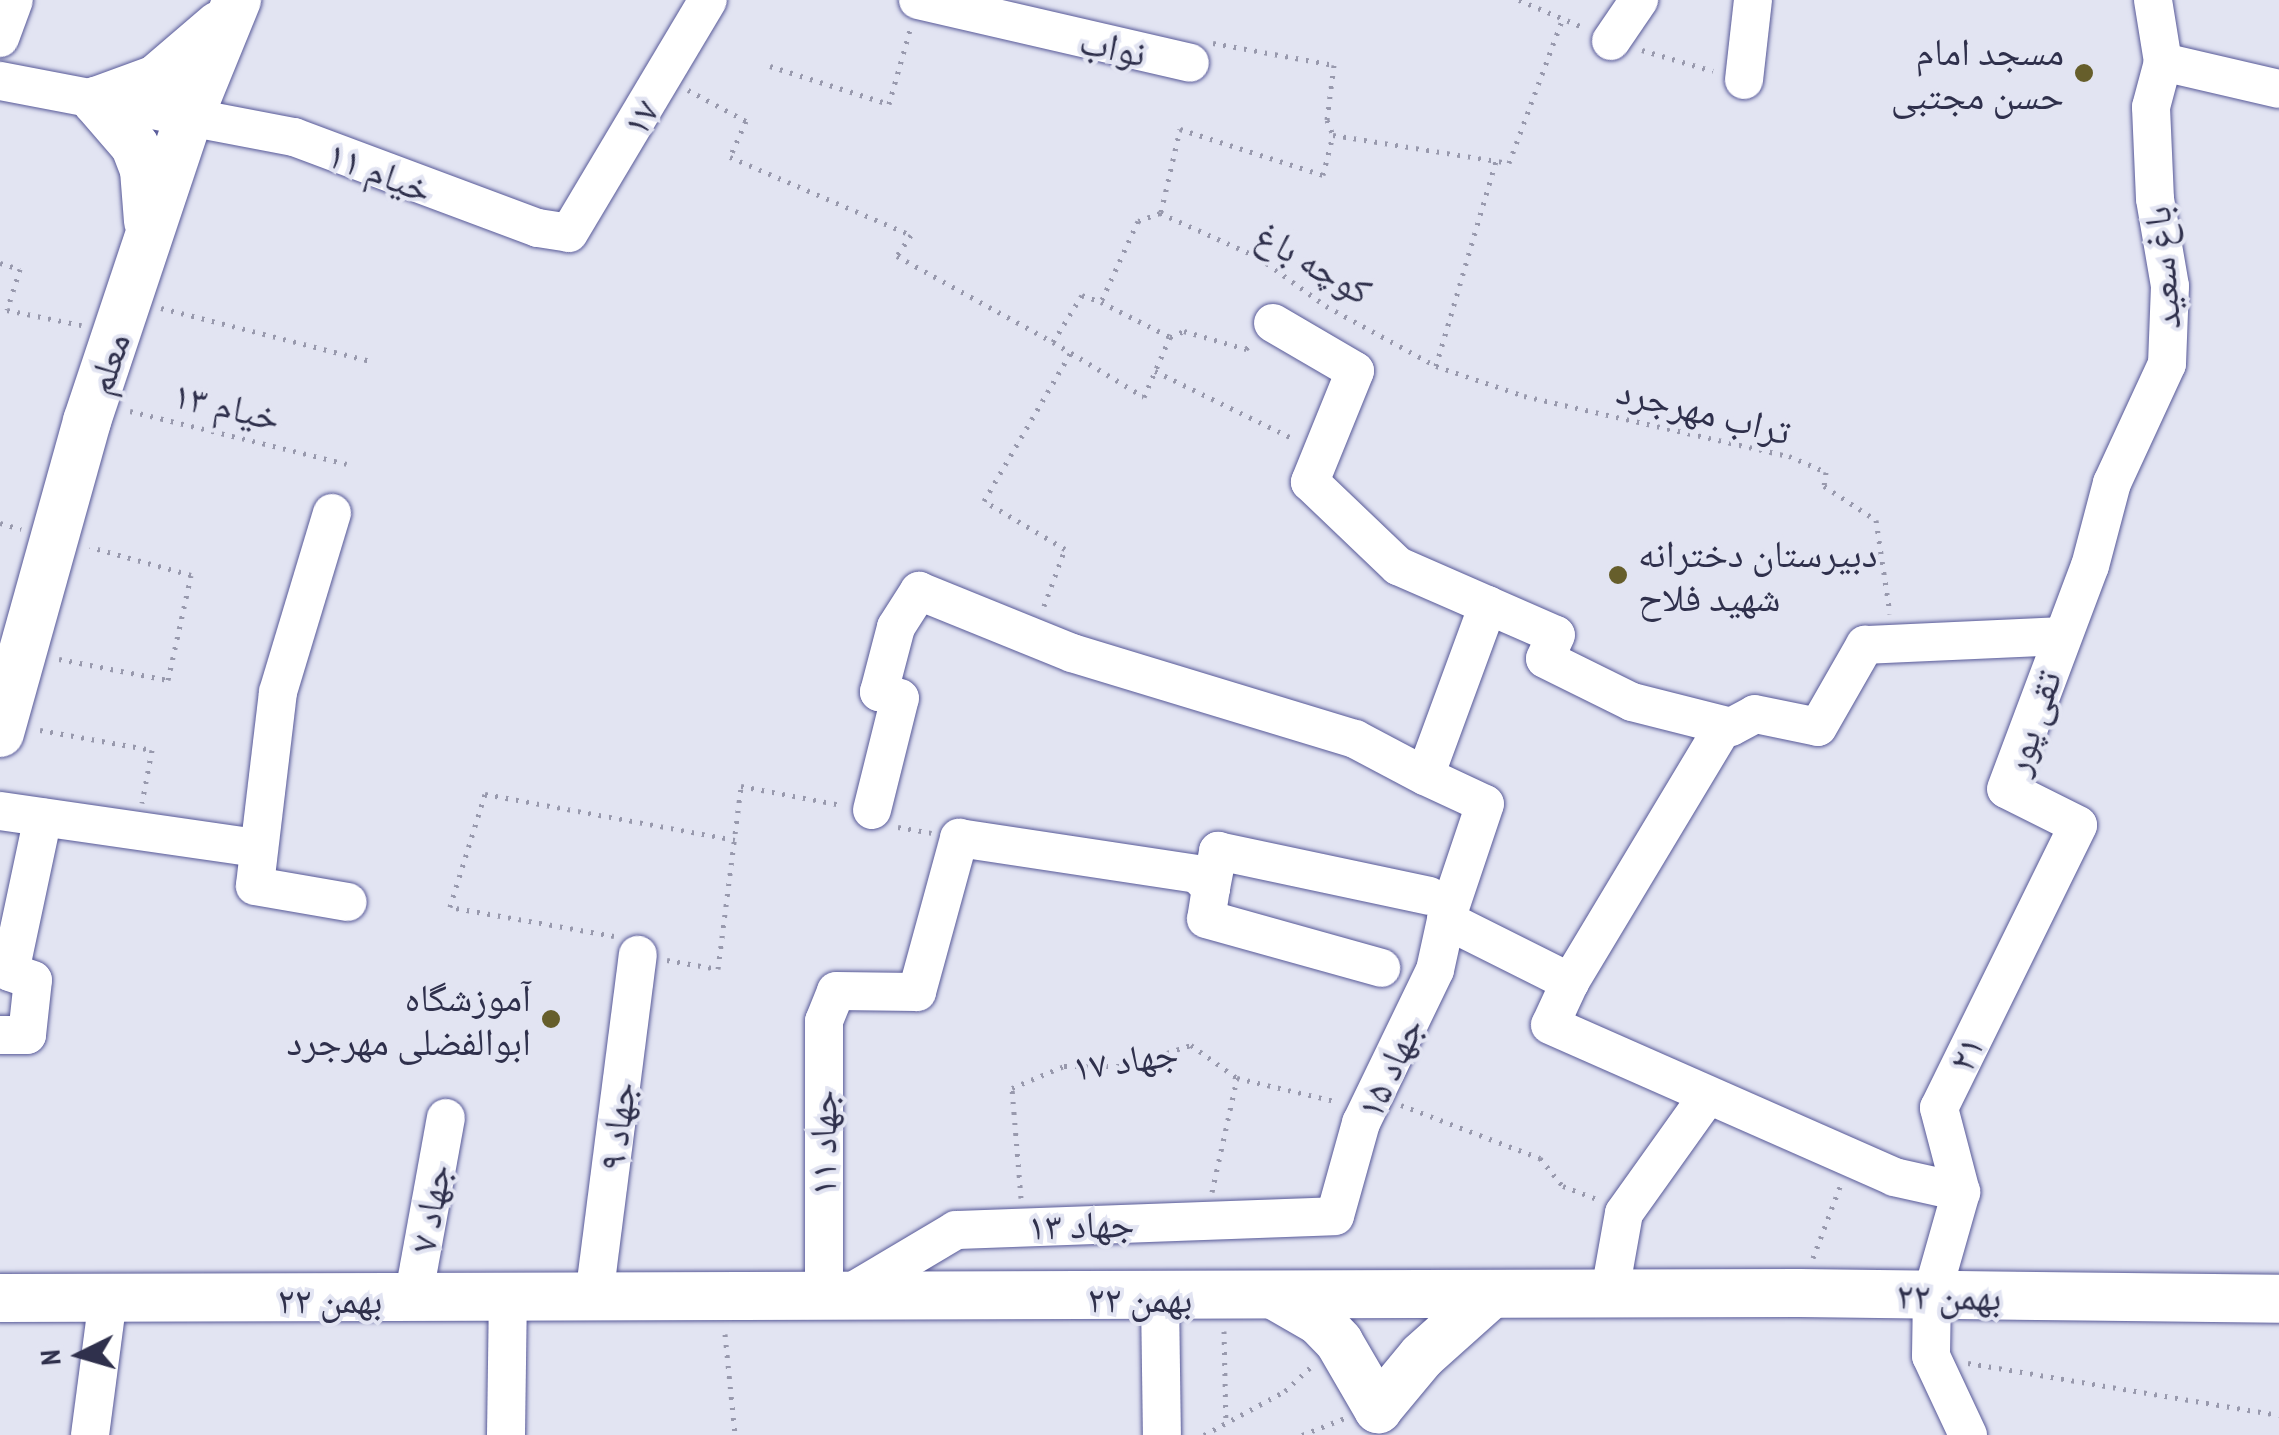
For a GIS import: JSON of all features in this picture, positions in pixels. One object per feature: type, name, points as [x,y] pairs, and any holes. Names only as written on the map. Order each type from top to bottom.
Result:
[{"type":"main road","points":[[149,239],[144,170],[134,146],[96,101],[184,60],[236,4]]},
{"type":"main road","name":"معلم","points":[[1,728],[19,651],[92,404],[188,120],[236,4]]},
{"type":"main road","name":"۲۲ بهمن","points":[[0,1298],[1223,1298],[1798,1293],[2279,1300]]},
{"type":"main road","points":[[1376,1420],[1371,1385],[1385,1296]]},
{"type":"main road","points":[[1376,1420],[1422,1356],[1488,1296]]},
{"type":"main road","points":[[1277,1297],[1318,1320],[1339,1342],[1376,1420]]},
{"type":"street","points":[[0,38],[14,0]]},
{"type":"street","name":"۱۷","points":[[569,233],[708,0]]},
{"type":"street","name":"نواب","points":[[918,0],[1190,63]]},
{"type":"street","points":[[1611,41],[1639,0]]},
{"type":"street","points":[[1744,80],[1753,0]]},
{"type":"street","points":[[2153,0],[2163,62],[2279,88]]},
{"type":"street","name":"باغ سعید","points":[[2061,636],[2090,566],[2112,482],[2166,364],[2170,286],[2155,199],[2151,106],[2163,62]]},
{"type":"street","name":"خیام ۱۱","points":[[0,81],[294,138],[538,228],[569,233]]},
{"type":"street","points":[[1273,323],[1355,371],[1310,482],[1398,566],[1556,635],[1545,659],[1632,702],[1724,726],[1756,714],[1818,726],[1865,645],[2061,636]]},
{"type":"street","points":[[332,513],[278,692],[279,722],[255,886],[348,902]]},
{"type":"street","points":[[872,810],[900,698],[879,692],[896,628],[919,591],[1030,636],[1354,738],[1426,776],[1488,605]]},
{"type":"street","name":"تقی پور","points":[[2061,636],[2006,789],[2078,825]]},
{"type":"street","points":[[1724,726],[1570,982],[1550,1024],[1706,1098],[1894,1177],[1960,1192],[1932,1294],[1931,1356],[1968,1435]]},
{"type":"street","name":"جهاد ۱۵","points":[[1335,1216],[1371,1102],[1435,970],[1438,908],[1485,804],[1426,776]]},
{"type":"street","points":[[0,811],[258,848]]},
{"type":"street","points":[[0,1035],[27,1035],[33,980],[10,972],[43,817]]},
{"type":"street","name":"۲۱","points":[[1960,1192],[1938,1108],[2078,825]]},
{"type":"street","points":[[958,838],[1196,874],[1211,888]]},
{"type":"street","name":"جهاد ۱۱","points":[[834,1296],[819,1103],[824,1021],[836,991],[917,992],[958,838]]},
{"type":"street","points":[[1381,968],[1206,919],[1218,852],[1438,908],[1570,982]]},
{"type":"street","name":"جهاد ۹","points":[[594,1297],[638,956]]},
{"type":"street","points":[[1609,1296],[1624,1213],[1706,1098]]},
{"type":"street","name":"جهاد ۷","points":[[413,1299],[446,1118]]},
{"type":"street","name":"جهاد ۱۳","points":[[834,1296],[956,1230],[1335,1216]]},
{"type":"street","points":[[506,1435],[508,1296]]},
{"type":"street","points":[[1160,1298],[1162,1435]]},
{"type":"street","points":[[90,1435],[108,1299]]},
{"type":"path","points":[[770,66],[889,104],[918,0]]},
{"type":"path","points":[[1333,135],[1509,163],[1563,18]]},
{"type":"path","points":[[1102,302],[1138,221],[1160,213],[1180,129],[1323,175],[1333,135],[1328,120],[1334,65],[1201,41],[1190,63]]},
{"type":"path","points":[[664,77],[746,122],[730,157],[911,235],[898,256],[1144,396],[1170,337],[1184,332],[1246,349],[1308,291]]},
{"type":"path","points":[[1436,366],[1496,161]]},
{"type":"path","name":"کوچه باغ","points":[[1160,213],[1258,258],[1436,366]]},
{"type":"path","points":[[0,262],[20,270],[7,310],[123,316],[374,362]]},
{"type":"path","points":[[1053,342],[1082,296],[1102,302],[1170,337]]},
{"type":"path","points":[[1030,636],[1065,549],[984,501],[1070,352]]},
{"type":"path","name":"تراب مهرجرد","points":[[1436,366],[1524,396],[1789,456],[1826,472],[1824,486],[1876,520],[1893,641]]},
{"type":"path","points":[[1155,371],[1322,453]]},
{"type":"path","name":"خیام ۱۳","points":[[92,404],[347,464]]},
{"type":"path","points":[[19,651],[168,680],[192,576],[53,537]]},
{"type":"path","points":[[1,728],[152,750],[136,831]]},
{"type":"path","points":[[734,840],[485,794],[450,907],[619,936],[638,956],[718,970],[741,786],[872,810],[897,827],[958,838]]},
{"type":"path","name":"جهاد ۱۷","points":[[1024,1227],[1012,1088],[1064,1066],[1127,1066],[1191,1046],[1237,1078],[1371,1102],[1540,1158],[1563,1186],[1624,1213]]},
{"type":"path","points":[[1206,1219],[1237,1078]]},
{"type":"path","points":[[1798,1293],[1840,1188],[1841,1155]]},
{"type":"path","points":[[722,1297],[735,1435]]},
{"type":"path","points":[[1223,1298],[1226,1423]]},
{"type":"path","points":[[1204,1435],[1286,1391],[1339,1342]]},
{"type":"path","points":[[1931,1356],[2279,1415]]},
{"type":"path","points":[[1302,1435],[1332,1419],[1376,1420]]},
{"type":"place","name":"مسجد امام حسن مجتبی","points":[[2084,73]]},
{"type":"place","name":"دبیرستان دخترانه شهید فلاح","points":[[1618,575]]},
{"type":"place","name":"آموزشگاه ابوالفضلی مهرجرد","points":[[551,1019]]}]
